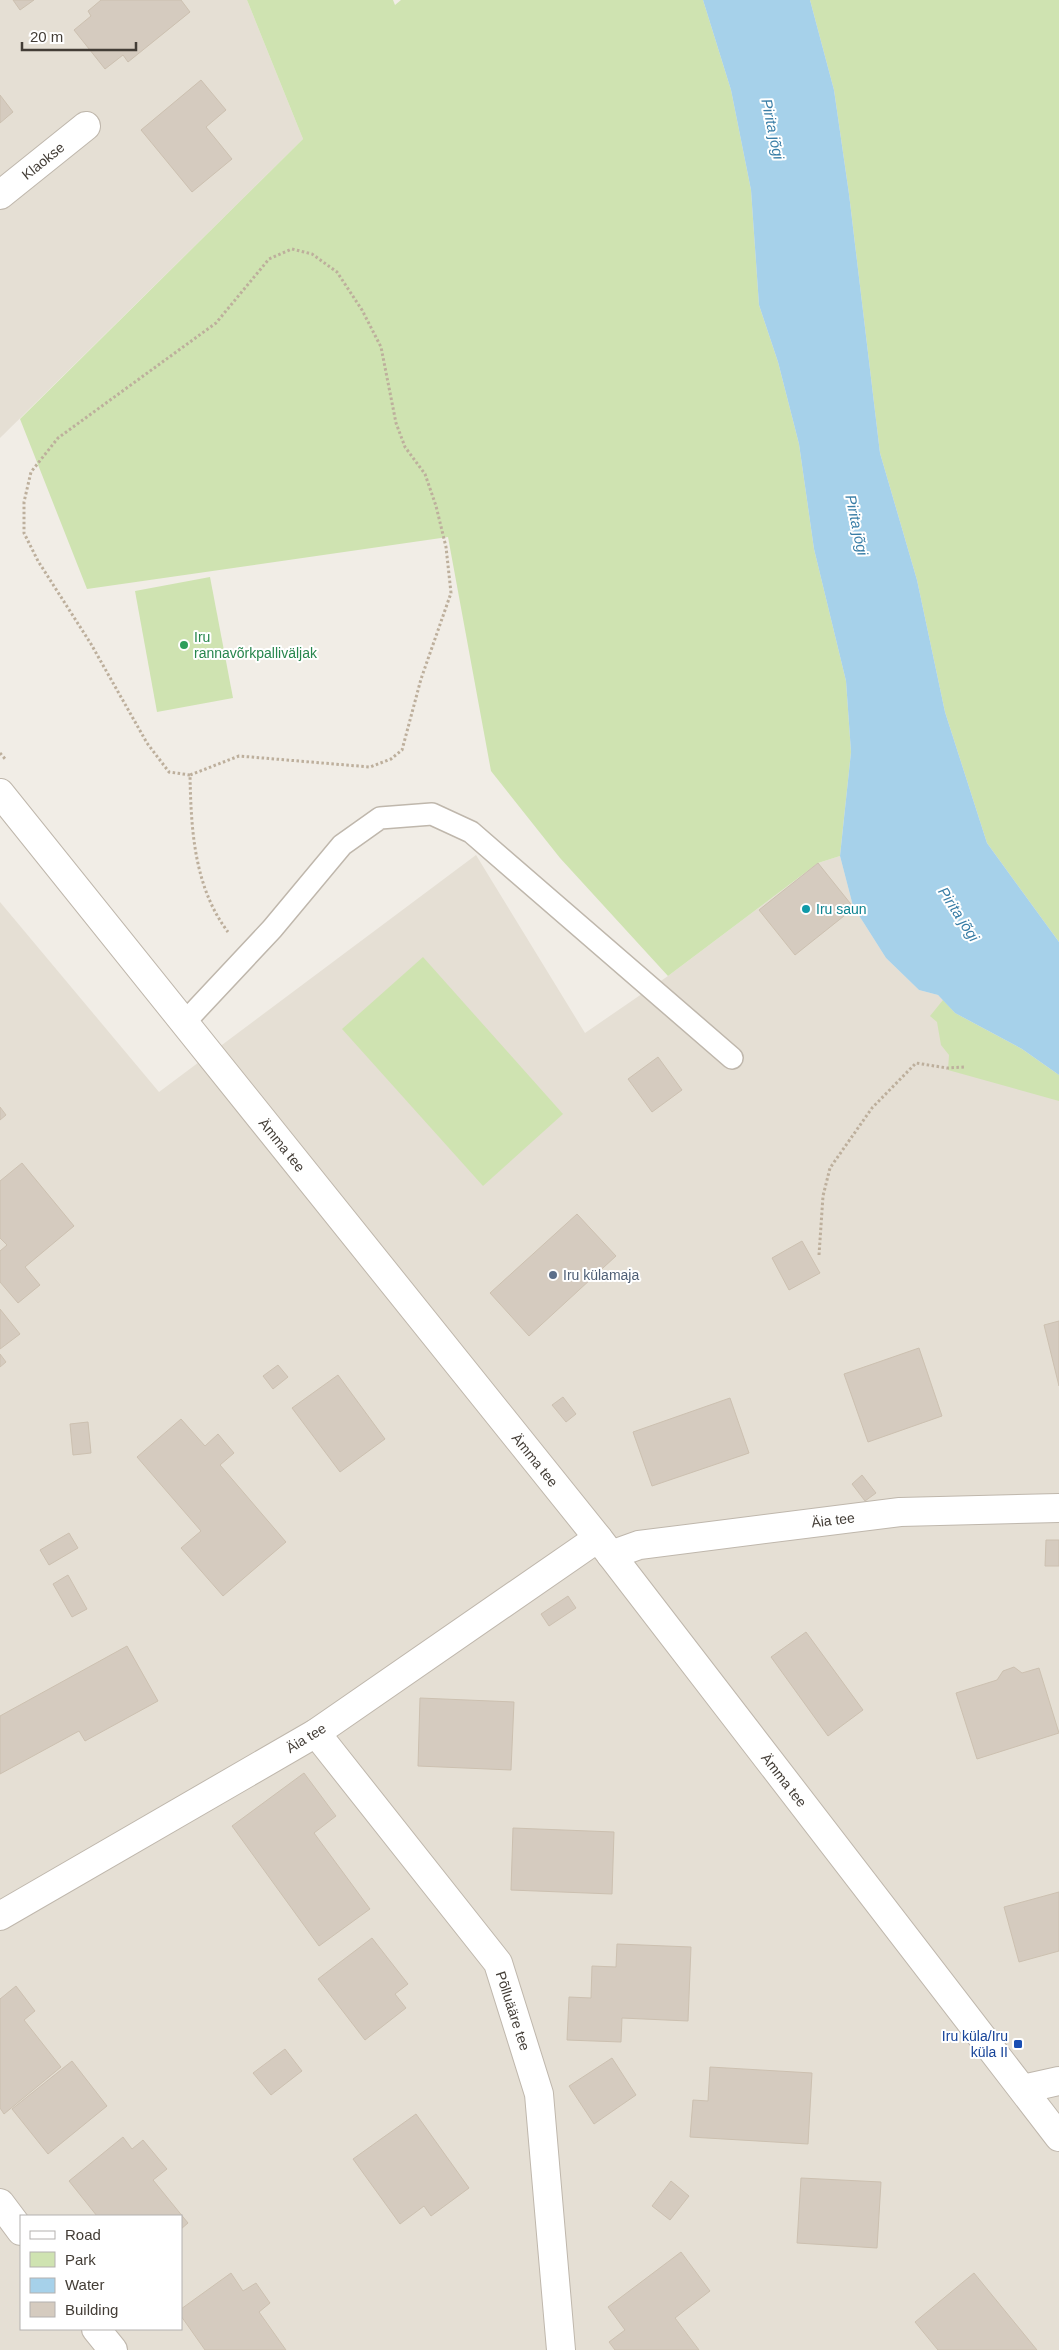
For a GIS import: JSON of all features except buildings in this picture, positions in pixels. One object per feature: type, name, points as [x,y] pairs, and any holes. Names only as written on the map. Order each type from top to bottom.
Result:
[{"type":"street","name":"Klaokse","points":[[0,196],[86,126]]},
{"type":"street","name":"Ämma tee","points":[[0,793],[604,1547],[1059,2137]]},
{"type":"street","name":"Äia tee","points":[[0,1916],[316,1733],[604,1547],[639,1545],[900,1512],[1059,1508]]},
{"type":"street","name":"Põlluääre tee","points":[[316,1733],[498,1963],[539,2094],[561,2350]]},
{"type":"street","points":[[1023,2089],[1059,2081]]},
{"type":"street","points":[[0,2203],[20,2230]]},
{"type":"street","points":[[97,2330],[113,2350]]},
{"type":"lane","points":[[184,1023],[272,929],[342,845],[380,818],[432,814],[471,832],[732,1058]]},
{"type":"path","points":[[292,249],[312,254],[337,272],[362,310],[381,347],[396,423],[405,447],[424,474],[436,506],[446,547],[451,593],[421,679],[402,750],[391,759],[370,767],[239,756],[190,775],[169,772],[147,744],[91,644],[24,533],[24,502],[31,472],[58,438],[216,322],[269,259],[292,249]]},
{"type":"path","points":[[190,775],[190,804],[201,882],[220,920],[246,956]]},
{"type":"path","points":[[818,1255],[823,1196],[830,1168],[872,1108],[916,1063],[947,1068],[965,1067]]},
{"type":"shaded area","points":[[0,0],[247,0],[303,139],[0,438]]},
{"type":"shaded area","points":[[476,855],[585,1033],[668,976],[818,863],[840,856],[853,906],[886,958],[919,990],[938,995],[955,1013],[1059,1075],[1059,2350],[0,2350],[0,902],[159,1092]]},
{"type":"green space","points":[[247,0],[393,0],[395,5],[401,0],[703,0],[731,90],[751,190],[759,305],[778,362],[799,444],[814,549],[846,681],[851,752],[840,856],[818,863],[668,976],[560,858],[491,771],[448,537],[87,589],[20,419],[303,139]]},
{"type":"green space","points":[[810,0],[1059,0],[1059,942],[987,843],[945,712],[917,580],[880,453],[849,194],[834,90]]},
{"type":"green space","name":"Iru rannavõrkpalliväljak","points":[[210,577],[233,698],[157,712],[135,591]]},
{"type":"green space","points":[[423,957],[563,1114],[483,1186],[342,1029]]},
{"type":"green space","points":[[943,1000],[955,1013],[1022,1049],[1059,1075],[1059,1101],[948,1070],[949,1055],[941,1045],[937,1022],[930,1016]]},
{"type":"water","name":"Pirita jõgi","points":[[703,0],[810,0],[834,90],[849,194],[880,453],[917,580],[945,712],[987,843],[1059,942],[1059,1075],[1022,1049],[955,1013],[938,995],[919,990],[886,958],[853,906],[840,856],[851,752],[846,681],[814,549],[799,444],[778,362],[759,305],[751,190],[731,90]]},
{"type":"place","name":"Iru rannavõrkpalliväljak","points":[[184,645]]},
{"type":"place","name":"Iru saun","points":[[806,909]]},
{"type":"place","name":"Iru külamaja","points":[[553,1275]]},
{"type":"place","name":"Iru küla/Iru küla II","points":[[1018,2044]]}]
